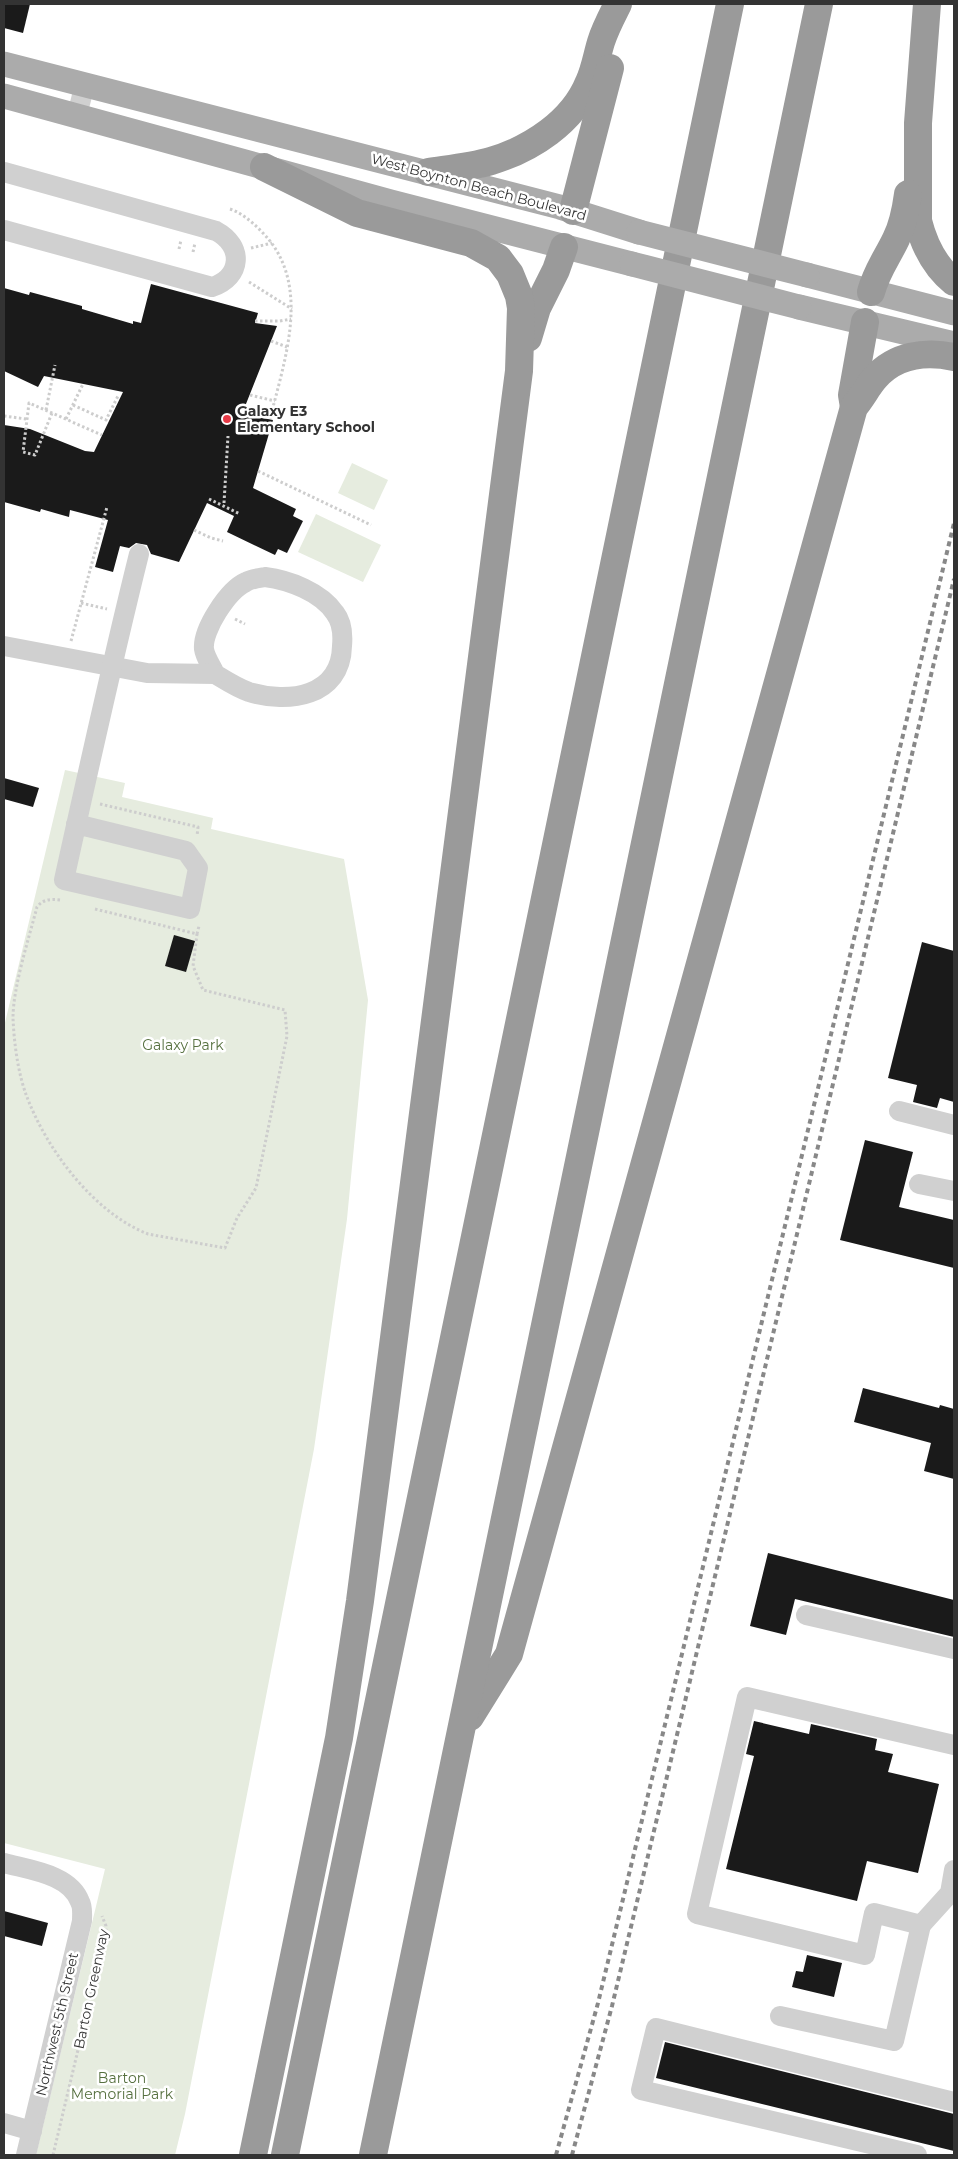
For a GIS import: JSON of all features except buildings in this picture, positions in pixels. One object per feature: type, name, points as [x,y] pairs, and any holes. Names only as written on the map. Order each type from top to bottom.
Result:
[{"type":"highway","points":[[428,172],[489,162],[504,157],[535,142],[563,119],[575,107],[587,88],[602,40],[618,4]]},
{"type":"highway","points":[[573,212],[626,4]]},
{"type":"highway","points":[[285,2155],[730,4]]},
{"type":"highway","points":[[373,2155],[819,4]]},
{"type":"highway","points":[[871,292],[877,271],[892,248],[902,227],[918,123],[928,4]]},
{"type":"highway","points":[[918,123],[918,221],[921,234],[933,260],[954,282]]},
{"type":"highway","points":[[253,2155],[339,1738],[360,1601],[519,372],[521,308],[519,296],[510,274],[498,258],[471,243],[357,213],[264,167]]},
{"type":"highway","points":[[519,372],[533,319],[556,270],[564,247]]},
{"type":"highway","points":[[854,407],[852,395],[865,322]]},
{"type":"highway","points":[[460,1733],[509,1654],[854,407],[874,380],[893,363],[927,354],[954,357]]},
{"type":"main road","name":"West Boynton Beach Boulevard","points":[[7,65],[428,172],[639,232],[954,313]]},
{"type":"main road","points":[[4,96],[564,247],[800,308],[954,344]]},
{"type":"main road","points":[[564,247],[573,212]]},
{"type":"main road","points":[[865,322],[871,292]]},
{"type":"street","points":[[77,115],[85,84]]},
{"type":"street","points":[[4,172],[216,231],[225,236],[231,243],[235,251],[236,261],[228,278],[221,284],[212,287],[4,230]]},
{"type":"street","points":[[76,824],[186,851],[198,868],[190,910],[64,880],[76,824],[112,667],[139,554]]},
{"type":"street","points":[[4,646],[68,651],[112,667],[147,673],[215,674],[248,692],[277,697],[298,697],[309,694],[332,678],[338,665],[342,649],[342,631],[336,613],[321,598],[290,582],[265,577],[247,581],[233,590],[224,601],[210,627],[204,648],[215,674]]},
{"type":"street","points":[[899,1111],[954,1125]]},
{"type":"street","points":[[920,1184],[954,1191]]},
{"type":"street","points":[[806,1615],[954,1649]]},
{"type":"street","points":[[921,1925],[874,1913],[865,1955],[697,1914],[747,1697],[954,1745]]},
{"type":"street","points":[[4,1863],[46,1874],[68,1884],[76,1892]]},
{"type":"street","points":[[780,2016],[894,2041],[921,1925],[950,1892],[954,1870]]},
{"type":"street","name":"Northwest 5th Street","points":[[26,2155],[82,1921],[81,1904],[76,1892]]},
{"type":"street","points":[[916,2155],[641,2090],[656,2028],[954,2102]]},
{"type":"street","points":[[4,2123],[32,2131]]},
{"type":"path","points":[[230,209],[237,211],[251,221],[272,243],[287,273],[292,309],[291,319],[287,347],[270,419]]},
{"type":"path","points":[[251,248],[272,243]]},
{"type":"path","points":[[246,280],[292,309]]},
{"type":"path","points":[[255,321],[291,319]]},
{"type":"path","points":[[271,341],[287,347]]},
{"type":"path","points":[[46,410],[54,364]]},
{"type":"path","points":[[66,419],[82,384]]},
{"type":"path","points":[[250,395],[275,401]]},
{"type":"path","points":[[73,405],[106,420],[118,396]]},
{"type":"path","points":[[52,413],[35,454],[23,452],[29,403],[46,410],[102,435]]},
{"type":"path","points":[[4,416],[26,419]]},
{"type":"path","points":[[224,502],[228,436]]},
{"type":"path","points":[[258,471],[371,525]]},
{"type":"path","points":[[209,499],[240,514]]},
{"type":"path","points":[[68,651],[107,507]]},
{"type":"path","points":[[194,530],[211,538],[224,541]]},
{"type":"path","points":[[81,603],[91,605]]},
{"type":"path","points":[[233,618],[245,624]]},
{"type":"path","points":[[96,803],[198,827],[195,844]]},
{"type":"path","points":[[67,902],[51,899],[40,902],[37,907],[17,990],[13,1018],[19,1063],[27,1096],[43,1131],[62,1163],[92,1196],[119,1217],[148,1234],[224,1248],[237,1218],[256,1188],[287,1036],[285,1010],[203,990],[193,966],[199,925]]},
{"type":"path","points":[[86,907],[197,934]]},
{"type":"path","name":"Barton Greenway","points":[[53,2155],[106,1932],[105,1919],[97,1908],[76,1892]]},
{"type":"green space","points":[[352,463],[388,480],[374,510],[338,493]]},
{"type":"green space","points":[[316,514],[381,545],[363,582],[298,552]]},
{"type":"green space","name":"Galaxy Park","points":[[65,770],[125,783],[122,797],[213,818],[211,829],[344,859],[368,1000],[347,1219],[314,1449],[185,2114],[175,2155],[36,2155],[105,1869],[4,1843],[4,1027]]},
{"type":"railway","points":[[556,2155],[598,2003],[954,523]]},
{"type":"railway","points":[[572,2155],[612,2006],[954,579]]},
{"type":"place","name":"Galaxy E3 Elementary School","points":[[227,419]]},
{"type":"park label","name":"Barton Memorial Park","points":[[122,2086]]}]
